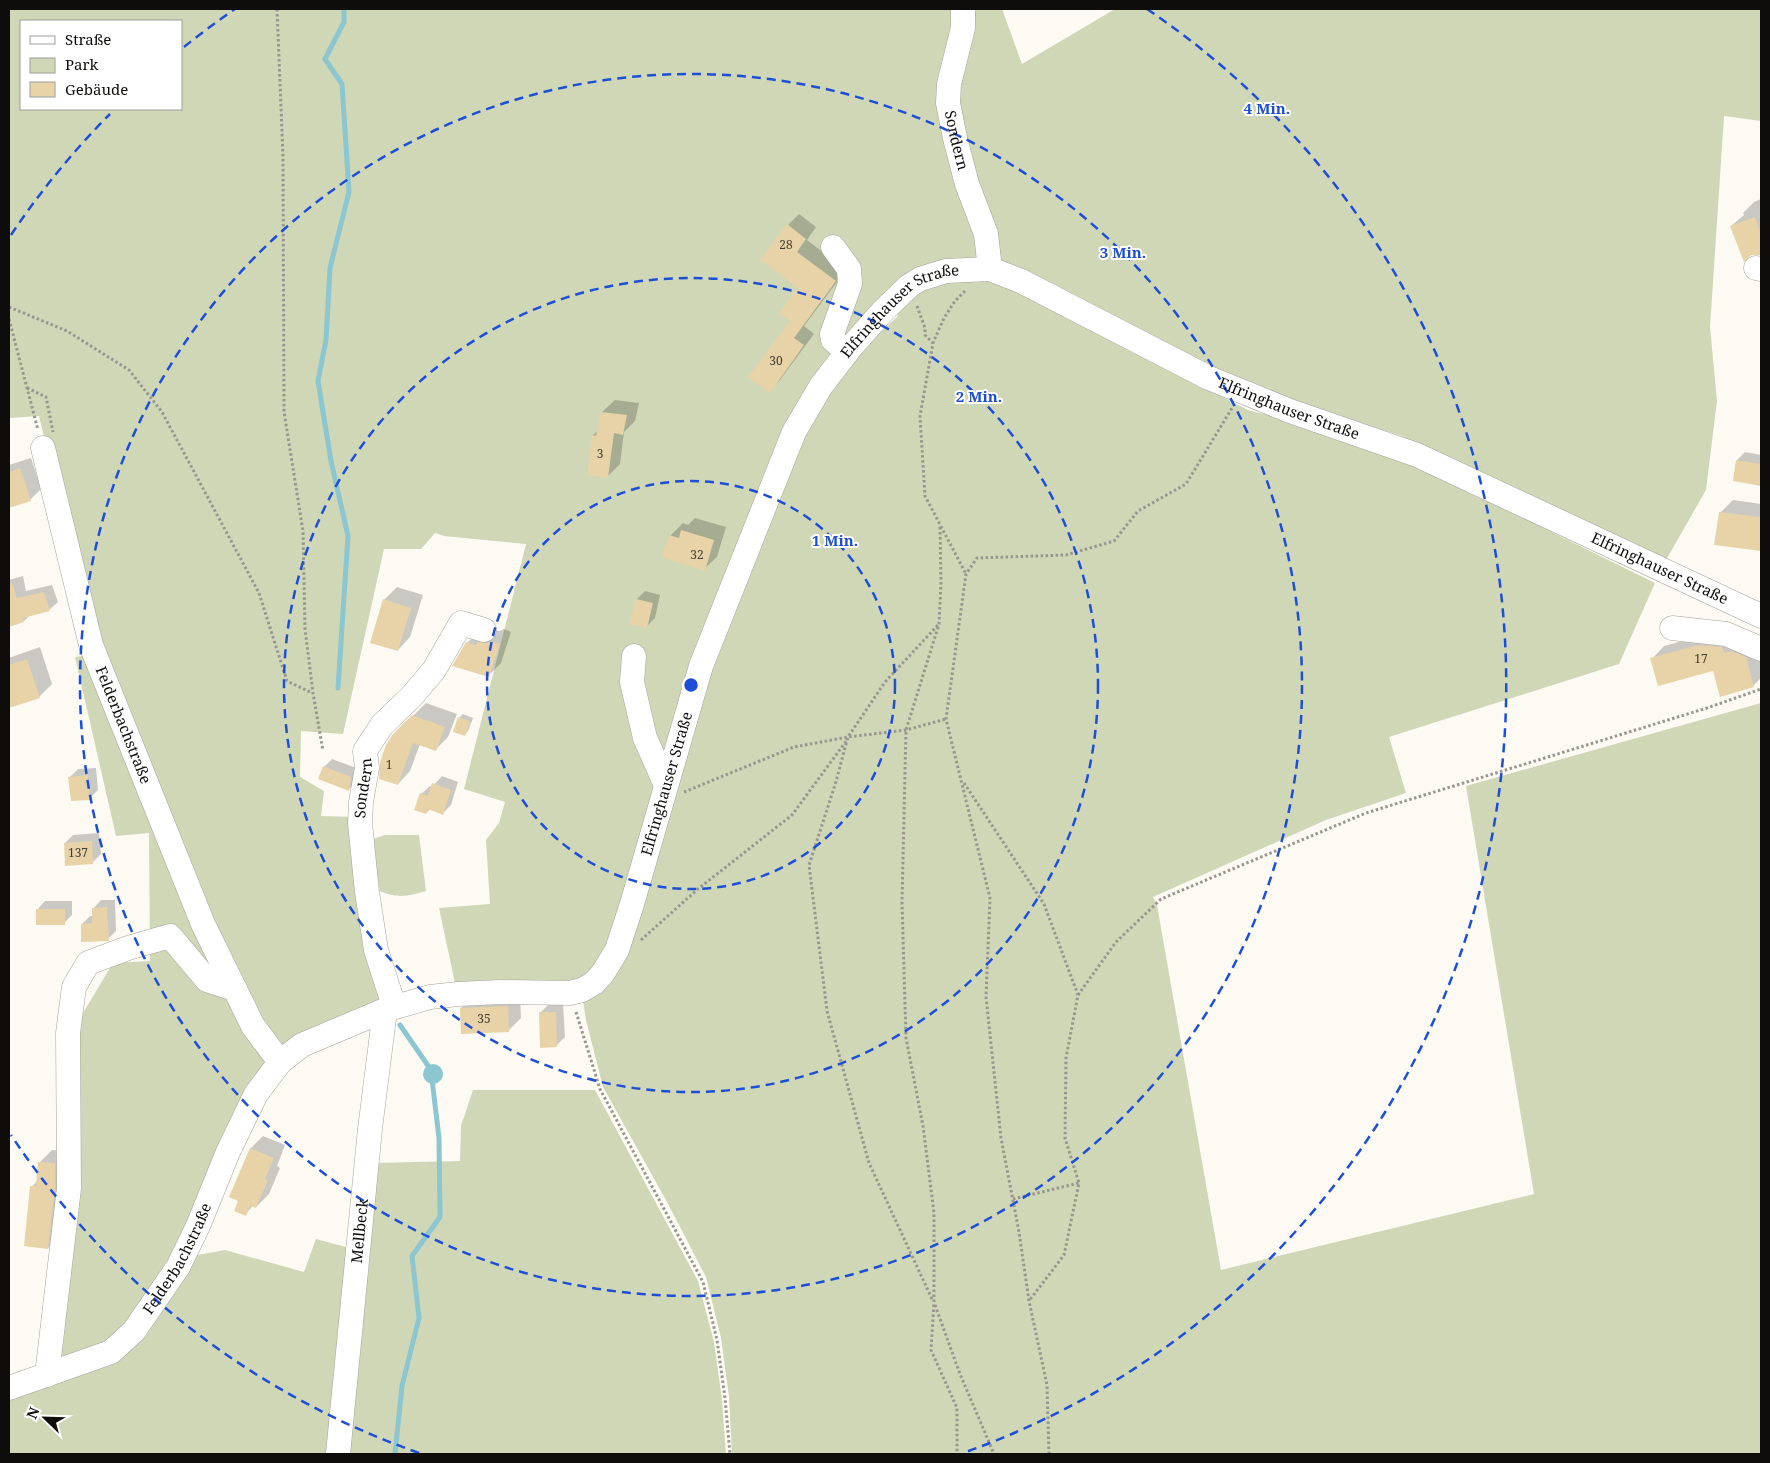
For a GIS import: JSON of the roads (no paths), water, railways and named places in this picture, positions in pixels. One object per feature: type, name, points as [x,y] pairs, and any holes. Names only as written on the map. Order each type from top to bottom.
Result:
[{"type":"street","name":"Sondern","points":[[963,9],[963,28],[949,84],[948,103],[967,184],[986,234],[990,269]]},
{"type":"street","points":[[833,247],[849,269],[850,284],[832,334],[833,340],[847,352]]},
{"type":"street","name":"Elfringhauser Straße","points":[[393,1007],[430,997],[458,994],[500,992],[570,993],[582,990],[594,983],[607,968],[617,950],[701,666],[794,432],[821,386],[847,352],[883,311],[909,286],[932,274],[946,271],[990,269],[1021,281],[1209,378],[1290,411],[1417,455],[1761,616]]},
{"type":"street","name":"Felderbachstraße","points":[[43,448],[91,646],[202,924],[253,1026],[280,1062]]},
{"type":"street","name":"Sondern","points":[[393,1007],[376,950],[366,882],[360,823],[361,802],[367,768],[365,751],[382,725],[412,696],[434,670],[461,623],[484,630]]},
{"type":"street","points":[[1672,628],[1726,634],[1761,649]]},
{"type":"street","points":[[634,656],[632,682],[645,738],[663,794]]},
{"type":"street","points":[[47,1375],[69,1188],[68,1034],[74,987],[88,964],[128,948],[170,936],[207,980],[235,989]]},
{"type":"street","name":"Felderbachstraße","points":[[9,1388],[111,1352],[134,1331],[178,1267],[198,1226],[228,1152],[256,1094],[280,1062],[302,1045],[393,1007]]},
{"type":"street","name":"Mellbeck","points":[[338,1454],[370,1129],[393,1007]]},
{"type":"water","points":[[433,1064],[440,1067],[443,1074],[440,1081],[433,1084],[426,1081],[423,1074],[426,1067]]},
{"type":"waterway","points":[[338,688],[348,536],[331,461],[318,381],[326,340],[330,268],[349,192],[342,84],[325,59],[344,22],[344,9]]},
{"type":"waterway","points":[[400,1025],[431,1070]]},
{"type":"waterway","points":[[395,1454],[402,1386],[419,1318],[412,1256],[440,1217],[439,1138],[432,1079]]}]
